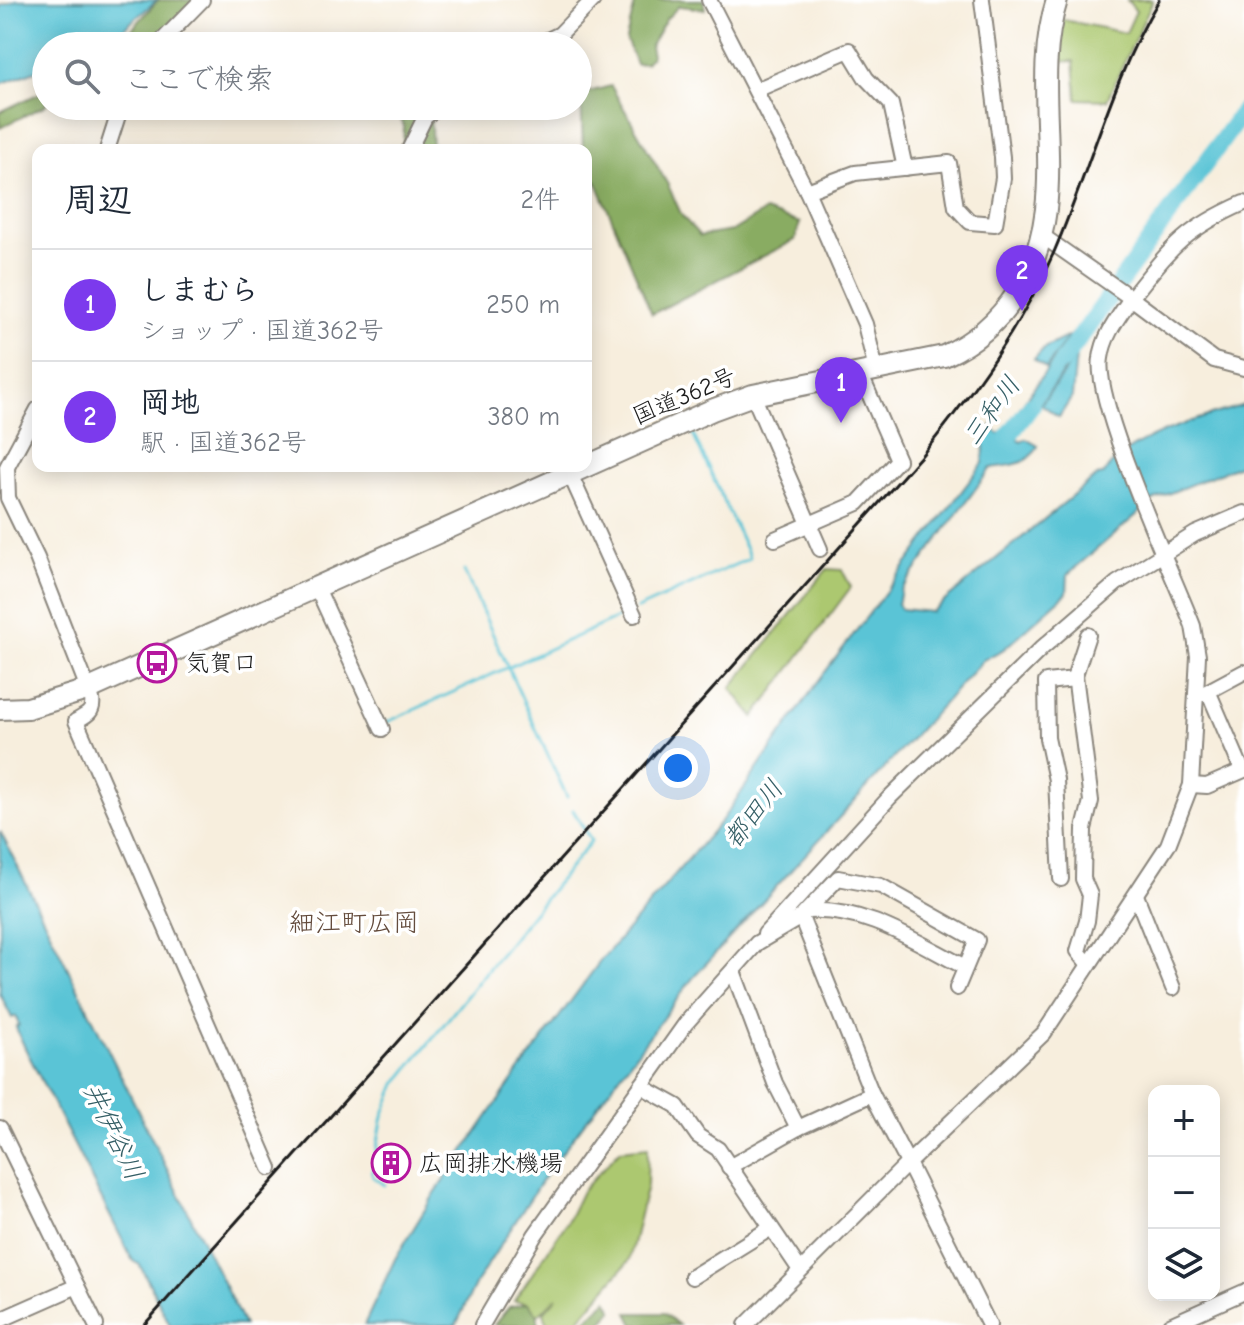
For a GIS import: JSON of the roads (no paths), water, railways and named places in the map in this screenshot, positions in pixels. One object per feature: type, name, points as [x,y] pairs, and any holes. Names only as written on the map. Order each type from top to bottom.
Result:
[{"type":"highway","name":"国道362号","points":[[592,460],[753,395],[944,356],[969,344],[1010,304],[1030,274],[1044,237],[1049,197],[1047,44],[1057,0]]},
{"type":"highway","name":"国道362号","points":[[0,709],[28,708],[87,690],[317,588],[563,472]]},
{"type":"street","points":[[171,32],[202,0]]},
{"type":"street","points":[[562,32],[593,0]]},
{"type":"street","points":[[709,0],[807,191],[865,324],[868,372],[898,460],[858,503],[775,539]]},
{"type":"street","points":[[807,191],[855,173],[949,163],[956,207],[970,222],[995,224],[1003,178],[1002,157],[982,0]]},
{"type":"street","points":[[756,90],[849,50],[866,78],[891,104],[905,168]]},
{"type":"street","points":[[109,144],[117,120]]},
{"type":"street","points":[[412,144],[424,120]]},
{"type":"street","points":[[746,1325],[761,1319],[800,1270],[1044,1033],[1168,845],[1191,785],[1202,694],[1198,656],[1193,626],[1102,390],[1100,360],[1107,334],[1128,296],[1172,247],[1193,228],[1244,203]]},
{"type":"street","points":[[1044,237],[1214,360],[1244,368]]},
{"type":"street","points":[[753,395],[820,549]]},
{"type":"street","points":[[32,420],[7,467],[8,498],[14,517],[37,558],[93,707],[76,721],[270,1168]]},
{"type":"street","points":[[563,472],[634,615]]},
{"type":"street","points":[[482,1325],[535,1235],[686,1023],[880,807],[1009,680],[1117,583],[1164,551],[1244,513]]},
{"type":"street","points":[[0,524],[14,517]]},
{"type":"street","points":[[317,588],[382,729]]},
{"type":"street","points":[[1088,635],[1075,679],[1091,801],[1084,829],[1083,879],[1090,895],[1087,921],[1078,951],[1089,965]]},
{"type":"street","points":[[1202,694],[1244,672]]},
{"type":"street","points":[[1061,879],[1056,780],[1047,738],[1046,682],[1075,679]]},
{"type":"street","points":[[1191,785],[1207,786],[1243,770],[1202,694]]},
{"type":"street","points":[[1059,849],[1084,848]]},
{"type":"street","points":[[757,943],[804,914],[838,878],[881,886],[977,940],[957,988]]},
{"type":"street","points":[[1136,895],[1173,988]]},
{"type":"street","points":[[804,914],[834,909],[873,920],[965,967]]},
{"type":"street","points":[[804,914],[872,1094],[989,1325]]},
{"type":"street","points":[[733,971],[775,1083],[798,1128]]},
{"type":"street","points":[[641,1086],[677,1106],[698,1136],[718,1149],[800,1270]]},
{"type":"street","points":[[729,1167],[798,1128],[872,1094]]},
{"type":"street","points":[[0,1128],[96,1325]]},
{"type":"street","points":[[692,1277],[771,1228]]},
{"type":"street","points":[[11,1320],[77,1286]]},
{"type":"street","points":[[1170,1325],[1244,1292]]},
{"type":"water","points":[[17,0],[157,0],[120,32],[32,32],[32,72],[0,84],[0,6]]},
{"type":"water","points":[[1088,325],[1077,340],[1076,354],[1024,427],[1012,419],[1072,334]]},
{"type":"water","points":[[1069,336],[1046,368],[1034,359],[1044,348]]},
{"type":"water","points":[[1076,357],[1072,397],[1059,417],[1041,404]]},
{"type":"water","name":"都田川","points":[[1244,405],[1244,463],[1155,499],[1068,574],[1067,593],[1004,649],[983,660],[693,978],[546,1174],[476,1283],[456,1325],[364,1325],[395,1259],[435,1193],[512,1081],[601,960],[722,820],[819,680],[983,463],[985,434],[996,421],[992,429],[1000,434],[1006,427],[1021,442],[1026,439],[1038,446],[1024,461],[991,468],[901,590],[898,604],[901,609],[931,612],[1097,476],[1103,475],[1129,450],[1166,431]]},
{"type":"water","name":"井伊谷川","points":[[0,831],[244,1325],[170,1325],[140,1265],[133,1261],[25,1048],[16,1028],[19,1025],[16,1016],[12,1018],[0,994]]},
{"type":"waterway","name":"三和川","points":[[1063,361],[1244,110]]},
{"type":"waterway","name":"三和川","points":[[997,451],[1032,405]]},
{"type":"waterway","points":[[637,609],[750,558],[692,432]]},
{"type":"waterway","points":[[464,571],[567,797]]},
{"type":"waterway","points":[[385,723],[628,613]]},
{"type":"waterway","points":[[385,1185],[372,1173],[383,1116],[396,1084],[591,841],[573,810]]},
{"type":"railway","points":[[144,1325],[922,455],[960,407],[1011,333],[1041,280],[1128,61],[1159,0]]},
{"type":"place","name":"岡地","points":[[1022,311]]},
{"type":"place","name":"しまむら","points":[[841,423]]},
{"type":"place","name":"気賀口","points":[[157,663]]},
{"type":"place","name":"広岡排水機場","points":[[391,1163]]},
{"type":"district","name":"細江町広岡","points":[[354,923]]}]
